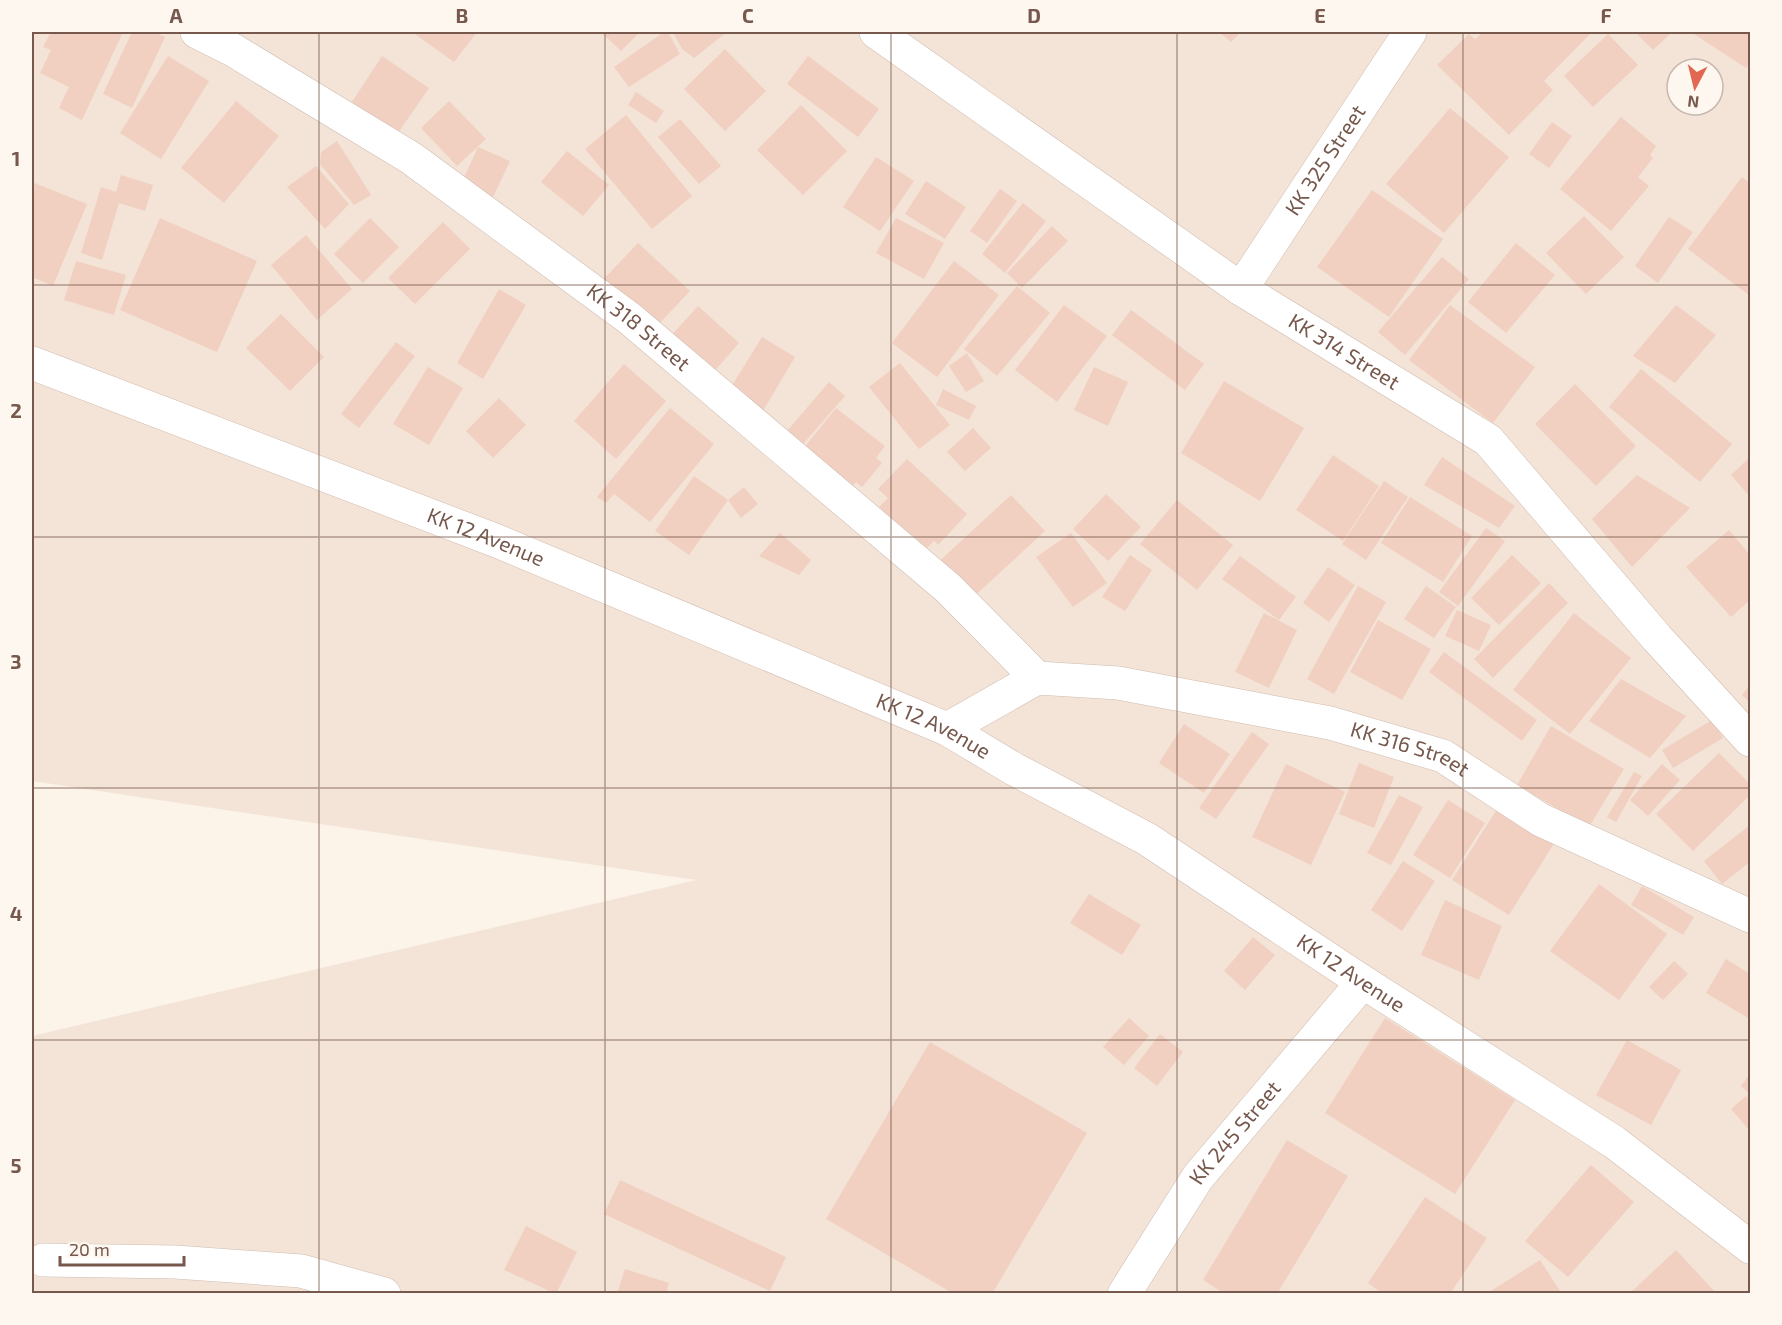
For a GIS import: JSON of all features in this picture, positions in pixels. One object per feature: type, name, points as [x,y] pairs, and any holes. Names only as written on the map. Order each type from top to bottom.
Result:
[{"type":"street","name":"KK 318 Street","points":[[197,32],[233,50],[411,158],[630,318],[948,588],[1037,678]]},
{"type":"street","name":"KK 314 Street","points":[[876,32],[1241,289],[1488,440],[1657,638],[1750,740]]},
{"type":"street","name":"KK 325 Street","points":[[1241,289],[1410,32]]},
{"type":"street","name":"KK 12 Avenue","points":[[32,363],[497,541],[947,729],[1014,769],[1147,840],[1363,982],[1614,1142],[1750,1247]]},
{"type":"street","points":[[947,729],[1037,678]]},
{"type":"street","name":"KK 316 Street","points":[[1037,678],[1118,683],[1330,723],[1443,756],[1541,820],[1750,916]]},
{"type":"street","name":"KK 245 Street","points":[[1124,1293],[1198,1177],[1363,982]]},
{"type":"street","points":[[43,1260],[175,1262],[301,1270],[384,1293]]},
{"type":"shaded area","points":[[32,32],[1750,32],[1750,1293],[32,1293],[32,1036],[696,880],[32,781]]},
{"type":"building","points":[[51,32],[123,32],[82,120],[59,108],[69,87],[40,73],[51,50],[43,47]]},
{"type":"building","points":[[132,32],[154,32],[165,37],[132,108],[103,94]]},
{"type":"building","points":[[412,32],[477,32],[454,62]]},
{"type":"building","points":[[601,32],[640,32],[621,51]]},
{"type":"building","points":[[664,32],[668,32],[680,54],[629,87],[614,67]]},
{"type":"building","points":[[673,32],[727,32],[694,58],[682,49]]},
{"type":"building","points":[[1219,32],[1241,32],[1231,42]]},
{"type":"building","points":[[1483,32],[1592,32],[1544,81],[1553,90],[1509,135],[1437,65],[1469,34],[1475,39]]},
{"type":"building","points":[[1635,32],[1672,32],[1653,50]]},
{"type":"building","points":[[1691,32],[1750,32],[1750,62],[1746,68]]},
{"type":"building","points":[[1608,34],[1638,65],[1593,107],[1564,76]]},
{"type":"building","points":[[725,49],[766,91],[725,131],[684,89]]},
{"type":"building","points":[[168,56],[209,81],[161,159],[120,133]]},
{"type":"building","points":[[382,56],[429,88],[398,133],[352,102]]},
{"type":"building","points":[[808,56],[879,109],[858,137],[787,84]]},
{"type":"building","points":[[636,92],[664,111],[656,123],[628,105]]},
{"type":"building","points":[[236,101],[279,136],[224,203],[181,168]]},
{"type":"building","points":[[449,101],[486,139],[457,166],[421,128]]},
{"type":"building","points":[[801,105],[847,151],[803,195],[757,150]]},
{"type":"building","points":[[1450,108],[1509,157],[1444,233],[1386,184]]},
{"type":"building","points":[[626,115],[692,196],[652,229],[585,149]]},
{"type":"building","points":[[1621,117],[1656,146],[1650,155],[1653,158],[1638,177],[1649,186],[1611,231],[1560,189]]},
{"type":"building","points":[[680,119],[721,166],[699,184],[658,137]]},
{"type":"building","points":[[1552,122],[1572,136],[1549,168],[1529,154]]},
{"type":"building","points":[[337,141],[371,195],[354,205],[320,164],[321,152]]},
{"type":"building","points":[[478,147],[510,161],[488,208],[457,193]]},
{"type":"building","points":[[567,151],[609,185],[583,216],[541,182]]},
{"type":"building","points":[[876,157],[914,181],[880,231],[843,207]]},
{"type":"building","points":[[316,166],[349,204],[325,229],[287,187]]},
{"type":"building","points":[[121,175],[153,185],[145,211],[119,203],[102,260],[81,253],[101,187],[116,192]]},
{"type":"building","points":[[1742,177],[1750,183],[1750,296],[1688,249]]},
{"type":"building","points":[[926,181],[966,207],[945,239],[905,214]]},
{"type":"building","points":[[32,182],[87,204],[53,286],[32,277]]},
{"type":"building","points":[[1000,189],[1017,201],[987,243],[970,231]]},
{"type":"building","points":[[1372,190],[1443,239],[1389,317],[1317,267]]},
{"type":"building","points":[[1023,203],[1046,221],[1005,273],[982,254]]},
{"type":"building","points":[[1584,216],[1624,257],[1586,294],[1546,253]]},
{"type":"building","points":[[1669,217],[1693,232],[1658,283],[1635,266]]},
{"type":"building","points":[[160,218],[257,261],[217,352],[120,310]]},
{"type":"building","points":[[370,218],[399,247],[363,283],[334,254]]},
{"type":"building","points":[[896,218],[944,243],[924,279],[876,253]]},
{"type":"building","points":[[443,222],[470,249],[415,304],[388,278]]},
{"type":"building","points":[[1052,226],[1068,241],[1022,288],[1007,273]]},
{"type":"building","points":[[306,235],[352,289],[317,320],[271,265]]},
{"type":"building","points":[[638,243],[690,291],[653,330],[601,282]]},
{"type":"building","points":[[1516,243],[1555,275],[1506,333],[1468,302]]},
{"type":"building","points":[[1442,257],[1469,279],[1405,355],[1378,332]]},
{"type":"building","points":[[76,261],[126,275],[114,315],[64,300]]},
{"type":"building","points":[[954,261],[999,295],[937,377],[892,343]]},
{"type":"building","points":[[1017,286],[1050,313],[997,376],[964,349]]},
{"type":"building","points":[[499,289],[526,305],[483,379],[457,363]]},
{"type":"building","points":[[1064,305],[1107,336],[1057,402],[1015,370]]},
{"type":"building","points":[[1450,305],[1535,367],[1493,423],[1409,360]]},
{"type":"building","points":[[1676,305],[1716,335],[1675,383],[1633,356]]},
{"type":"building","points":[[698,306],[739,343],[711,375],[669,338]]},
{"type":"building","points":[[1131,310],[1204,364],[1185,390],[1112,335]]},
{"type":"building","points":[[281,314],[324,357],[290,391],[246,348]]},
{"type":"building","points":[[762,337],[795,357],[757,421],[723,400]]},
{"type":"building","points":[[396,342],[415,356],[359,428],[341,414]]},
{"type":"building","points":[[967,353],[984,381],[966,392],[949,366]]},
{"type":"building","points":[[900,363],[950,425],[919,449],[869,387]]},
{"type":"building","points":[[624,364],[666,401],[616,459],[574,421]]},
{"type":"building","points":[[428,367],[463,388],[429,445],[393,424]]},
{"type":"building","points":[[1094,367],[1128,382],[1108,426],[1074,410]]},
{"type":"building","points":[[1641,369],[1732,444],[1700,482],[1609,407]]},
{"type":"building","points":[[1224,381],[1304,428],[1260,501],[1181,453]]},
{"type":"building","points":[[829,382],[845,396],[796,452],[781,438]]},
{"type":"building","points":[[1575,384],[1636,446],[1596,486],[1535,424]]},
{"type":"building","points":[[943,389],[976,406],[969,420],[936,405]]},
{"type":"building","points":[[499,398],[526,425],[493,458],[466,431]]},
{"type":"building","points":[[670,408],[714,444],[650,522],[614,494],[606,503],[597,497]]},
{"type":"building","points":[[836,408],[885,446],[876,458],[882,463],[862,487],[856,482],[847,494],[798,455]]},
{"type":"building","points":[[973,428],[991,448],[965,471],[947,452]]},
{"type":"building","points":[[1333,455],[1379,486],[1343,541],[1296,510]]},
{"type":"building","points":[[1442,457],[1515,506],[1499,528],[1424,485]]},
{"type":"building","points":[[1750,457],[1750,497],[1731,475]]},
{"type":"building","points":[[907,459],[967,514],[938,545],[934,541],[925,550],[879,507],[888,498],[878,489]]},
{"type":"building","points":[[1637,475],[1690,508],[1632,567],[1592,519]]},
{"type":"building","points":[[694,476],[728,500],[689,555],[655,531]]},
{"type":"building","points":[[1384,481],[1408,497],[1366,560],[1342,544]]},
{"type":"building","points":[[744,487],[758,504],[741,518],[728,500]]},
{"type":"building","points":[[1106,494],[1141,527],[1108,561],[1073,529]]},
{"type":"building","points":[[1011,495],[1045,531],[968,602],[934,566]]},
{"type":"building","points":[[1410,497],[1472,536],[1443,582],[1381,543]]},
{"type":"building","points":[[1177,500],[1233,545],[1197,590],[1140,544]]},
{"type":"building","points":[[1486,528],[1505,541],[1458,606],[1439,592]]},
{"type":"building","points":[[1729,530],[1750,555],[1750,600],[1731,617],[1686,567]]},
{"type":"building","points":[[780,533],[811,560],[799,575],[759,556]]},
{"type":"building","points":[[1071,533],[1107,583],[1073,607],[1036,557]]},
{"type":"building","points":[[1130,555],[1152,570],[1125,611],[1102,597]]},
{"type":"building","points":[[1512,555],[1541,583],[1499,625],[1471,598]]},
{"type":"building","points":[[1240,556],[1296,597],[1279,620],[1222,579]]},
{"type":"building","points":[[1328,567],[1355,585],[1329,622],[1303,603]]},
{"type":"building","points":[[1549,583],[1568,603],[1493,678],[1474,659]]},
{"type":"building","points":[[1358,586],[1386,602],[1334,694],[1307,679]]},
{"type":"building","points":[[1426,586],[1456,607],[1434,638],[1404,619]]},
{"type":"building","points":[[1457,610],[1491,625],[1479,651],[1445,636]]},
{"type":"building","points":[[1264,613],[1297,630],[1269,688],[1235,672]]},
{"type":"building","points":[[1574,613],[1631,658],[1570,734],[1513,690]]},
{"type":"building","points":[[1378,620],[1431,649],[1402,700],[1350,672]]},
{"type":"building","points":[[1444,652],[1537,720],[1522,741],[1429,672]]},
{"type":"building","points":[[1621,679],[1686,716],[1650,758],[1589,721]]},
{"type":"building","points":[[1750,685],[1750,702],[1742,695]]},
{"type":"building","points":[[1712,720],[1723,738],[1673,768],[1662,750]]},
{"type":"building","points":[[1184,724],[1230,754],[1204,793],[1159,763]]},
{"type":"building","points":[[1551,726],[1624,769],[1589,827],[1517,785]]},
{"type":"building","points":[[1252,732],[1269,744],[1216,819],[1199,808]]},
{"type":"building","points":[[1719,753],[1750,784],[1750,795],[1693,851],[1656,814]]},
{"type":"building","points":[[1359,763],[1394,777],[1374,828],[1339,814]]},
{"type":"building","points":[[1286,764],[1345,792],[1311,865],[1252,837]]},
{"type":"building","points":[[1662,764],[1680,780],[1648,816],[1630,800]]},
{"type":"building","points":[[1634,772],[1642,776],[1616,822],[1607,817]]},
{"type":"building","points":[[1399,795],[1423,807],[1391,865],[1367,853]]},
{"type":"building","points":[[1448,800],[1485,823],[1450,878],[1413,855]]},
{"type":"building","points":[[1499,806],[1555,842],[1509,915],[1452,880]]},
{"type":"building","points":[[1750,825],[1750,862],[1722,884],[1704,861]]},
{"type":"building","points":[[1403,861],[1435,881],[1402,931],[1371,910]]},
{"type":"building","points":[[1599,884],[1667,934],[1619,1000],[1550,951]]},
{"type":"building","points":[[1642,886],[1694,917],[1683,935],[1631,905]]},
{"type":"building","points":[[1089,894],[1141,925],[1122,955],[1070,923]]},
{"type":"building","points":[[1445,900],[1502,926],[1479,980],[1421,955]]},
{"type":"building","points":[[1253,937],[1275,955],[1245,990],[1224,971]]},
{"type":"building","points":[[1726,959],[1750,974],[1750,1019],[1706,993]]},
{"type":"building","points":[[1674,961],[1688,974],[1663,1000],[1649,987]]},
{"type":"building","points":[[1129,1018],[1149,1036],[1124,1065],[1103,1047]]},
{"type":"building","points":[[1385,1018],[1515,1100],[1455,1194],[1325,1113]]},
{"type":"building","points":[[1160,1034],[1183,1052],[1157,1086],[1134,1068]]},
{"type":"building","points":[[1627,1040],[1681,1070],[1651,1125],[1596,1095]]},
{"type":"building","points":[[930,1042],[1087,1133],[992,1294],[954,1294],[826,1219]]},
{"type":"building","points":[[1750,1074],[1750,1094],[1741,1086]]},
{"type":"building","points":[[1746,1096],[1750,1101],[1750,1131],[1731,1109]]},
{"type":"building","points":[[1287,1140],[1348,1176],[1277,1294],[1225,1294],[1203,1280]]},
{"type":"building","points":[[1591,1165],[1634,1202],[1568,1277],[1525,1241]]},
{"type":"building","points":[[620,1180],[786,1257],[770,1291],[604,1214]]},
{"type":"building","points":[[1425,1197],[1487,1238],[1450,1294],[1383,1294],[1368,1283]]},
{"type":"building","points":[[526,1226],[577,1252],[556,1294],[504,1270]]},
{"type":"building","points":[[1676,1250],[1717,1294],[1629,1294]]},
{"type":"building","points":[[1540,1260],[1562,1294],[1486,1294]]},
{"type":"building","points":[[625,1269],[669,1283],[666,1294],[617,1294]]}]
